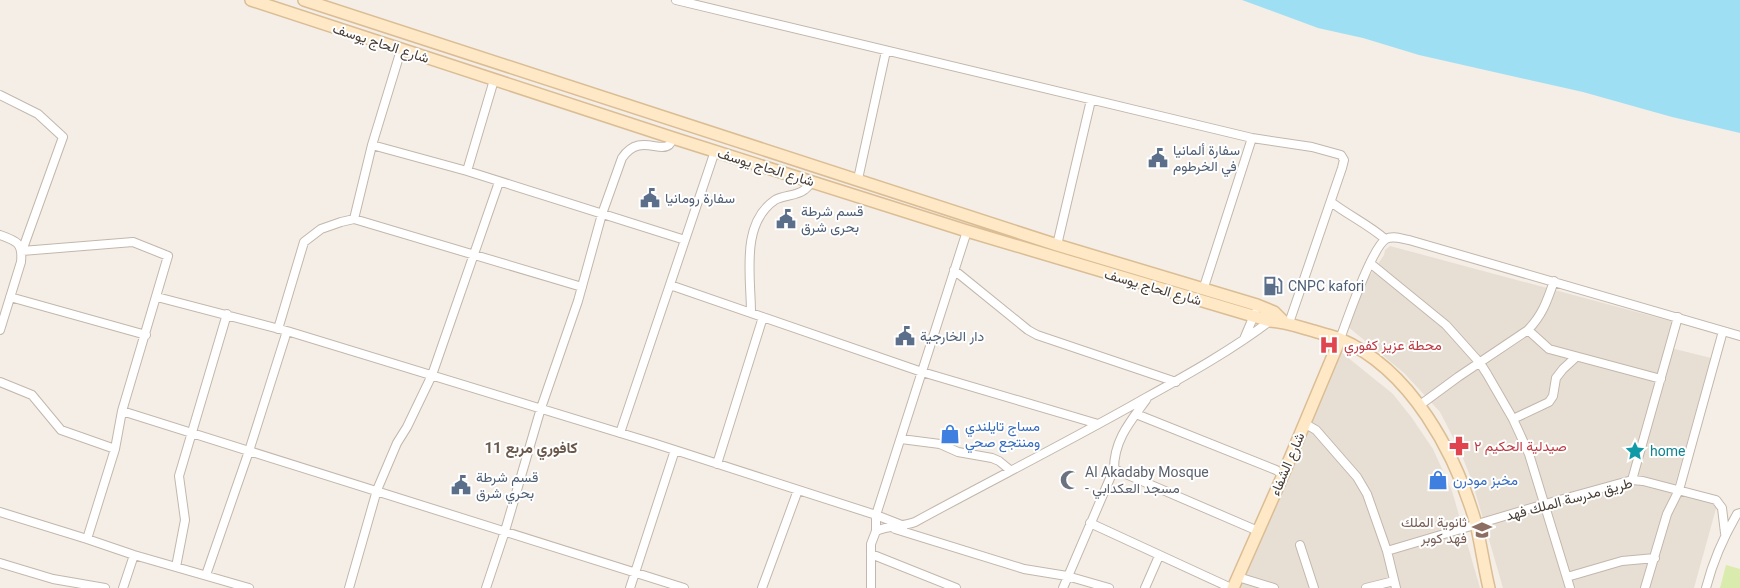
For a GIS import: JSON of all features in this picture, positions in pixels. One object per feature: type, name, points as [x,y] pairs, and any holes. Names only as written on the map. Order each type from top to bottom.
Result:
[{"type":"main road","name":"شارع الحاج يوسف","points":[[252,0],[715,152],[967,231],[1256,311],[1340,339],[1362,351],[1383,367],[1420,405],[1455,468],[1476,525],[1489,588]]},
{"type":"main road","name":"شارع الحاج يوسف","points":[[304,0],[1203,290],[1256,311]]},
{"type":"main road","points":[[812,182],[817,165]]},
{"type":"main road","name":"شارع الشفاء","points":[[1234,584],[1283,475],[1340,339]]},
{"type":"street","points":[[676,0],[1252,138],[1312,147],[1340,155],[1344,160],[1331,202],[1286,322]]},
{"type":"street","points":[[354,219],[372,144],[401,50]]},
{"type":"street","points":[[858,179],[886,51]]},
{"type":"street","points":[[467,171],[494,80]]},
{"type":"street","points":[[0,96],[38,114],[63,137],[22,250],[21,262],[0,330]]},
{"type":"street","points":[[1057,244],[1091,100]]},
{"type":"street","points":[[486,588],[505,531],[540,408],[582,287],[602,214],[622,158],[627,150],[633,146],[650,145],[665,147],[669,146],[673,138]]},
{"type":"street","points":[[1203,290],[1252,138]]},
{"type":"street","points":[[372,144],[467,171],[685,240]]},
{"type":"street","points":[[620,433],[715,152]]},
{"type":"street","points":[[349,588],[377,490],[396,443],[407,427],[432,375],[499,182]]},
{"type":"street","points":[[751,313],[750,252],[752,234],[757,221],[764,209],[778,199],[803,192],[812,182]]},
{"type":"street","points":[[1331,202],[1385,240]]},
{"type":"street","points":[[278,329],[304,242],[321,229],[354,219],[582,287]]},
{"type":"street","points":[[871,588],[871,544],[876,531],[876,515],[967,231]]},
{"type":"street","points":[[0,234],[16,241],[22,250]]},
{"type":"street","points":[[1340,339],[1379,245],[1385,240],[1396,238],[1554,281],[1740,336]]},
{"type":"street","points":[[22,250],[133,242],[168,256],[122,411],[115,449],[87,539]]},
{"type":"street","points":[[1370,263],[1446,325],[1480,363],[1513,419],[1530,454],[1570,588]]},
{"type":"street","points":[[954,270],[1028,330],[1037,335],[1176,382]]},
{"type":"street","points":[[1420,405],[1528,330],[1539,318],[1545,307],[1554,281]]},
{"type":"street","points":[[670,285],[922,372],[1098,424]]},
{"type":"street","points":[[10,297],[146,335]]},
{"type":"street","points":[[157,297],[287,331],[540,408],[876,515],[904,526]]},
{"type":"street","points":[[1244,341],[1256,311]]},
{"type":"street","points":[[176,567],[185,520],[179,476],[227,314]]},
{"type":"street","points":[[876,531],[915,522],[1176,382],[1244,341],[1272,316]]},
{"type":"street","points":[[717,464],[763,317]]},
{"type":"street","points":[[1632,480],[1678,317]]},
{"type":"street","points":[[1528,330],[1549,349],[1661,379]]},
{"type":"street","points":[[206,575],[249,451],[287,331]]},
{"type":"street","points":[[1645,588],[1667,514],[1679,490],[1723,331]]},
{"type":"street","points":[[1513,419],[1549,402],[1553,396],[1556,378],[1576,357]]},
{"type":"street","points":[[0,382],[32,396],[61,430],[115,449]]},
{"type":"street","points":[[1063,588],[1114,469],[1117,443],[1149,396]]},
{"type":"street","points":[[122,411],[684,588]]},
{"type":"street","points":[[1136,414],[1276,470],[1283,475]]},
{"type":"street","points":[[1304,423],[1316,430],[1357,477],[1367,494],[1387,551],[1395,584],[1366,588]]},
{"type":"street","points":[[900,439],[940,444],[958,452],[992,458],[1010,470]]},
{"type":"street","points":[[630,588],[675,450]]},
{"type":"street","points":[[1114,469],[1258,531]]},
{"type":"street","name":"طريق مدرسة الملك فهد","points":[[1387,551],[1632,480],[1643,481],[1716,500],[1722,508],[1725,533]]},
{"type":"street","points":[[762,588],[798,490]]},
{"type":"street","points":[[0,512],[134,555],[250,588]]},
{"type":"street","points":[[1706,588],[1714,560],[1725,533],[1737,514],[1740,513]]},
{"type":"street","points":[[1090,523],[1159,556],[1234,584],[1274,588]]},
{"type":"street","points":[[889,527],[1024,569],[1067,576],[1109,588]]},
{"type":"street","points":[[1300,545],[1314,588]]},
{"type":"street","points":[[871,554],[956,588]]},
{"type":"street","points":[[123,588],[134,555]]},
{"type":"street","points":[[1145,588],[1159,556]]},
{"type":"street","points":[[1567,577],[1622,561],[1655,558]]},
{"type":"street","points":[[0,563],[53,579],[105,588]]},
{"type":"shaded area","points":[[1390,246],[1674,322],[1667,347],[1711,358],[1673,492],[1717,505],[1694,588],[1503,588],[1472,481],[1460,451],[1440,412],[1404,373],[1347,326],[1369,277],[1384,255],[1385,250]]},
{"type":"shaded area","points":[[1336,348],[1393,394],[1433,449],[1452,491],[1480,588],[1234,588]]},
{"type":"green space","points":[[1726,565],[1740,569],[1740,588],[1720,588]]},
{"type":"water","points":[[1242,0],[1740,0],[1740,133],[1672,117],[1583,92],[1419,55],[1363,38],[1318,28]]},
{"type":"place","name":"سفارة ألمانيا في الخرطوم","points":[[1158,158]]},
{"type":"place","name":"سفارة رومانيا","points":[[650,198]]},
{"type":"place","name":"قسم شرطة بحرى شرق","points":[[786,219]]},
{"type":"place","name":"CNPC kafori","points":[[1273,286]]},
{"type":"place","name":"دار الخارجية","points":[[905,336]]},
{"type":"place","name":"محطة عزيز كفوري","points":[[1329,345]]},
{"type":"place","name":"مساج تايلندي ومنتجع صحي","points":[[950,434]]},
{"type":"place","name":"صيدلية الحكيم ٢","points":[[1459,446]]},
{"type":"place","name":"home","points":[[1635,451]]},
{"type":"place","name":"Al Akadaby Mosque - مسجد العكدابي","points":[[1070,480]]},
{"type":"place","name":"مخبز مودرن","points":[[1438,480]]},
{"type":"place","name":"قسم شرطة بحري شرق","points":[[461,485]]},
{"type":"place","name":"ثانوية الملك فهد كوبر","points":[[1482,530]]},
{"type":"district","name":"كافوري مربع 11","points":[[531,448]]}]
